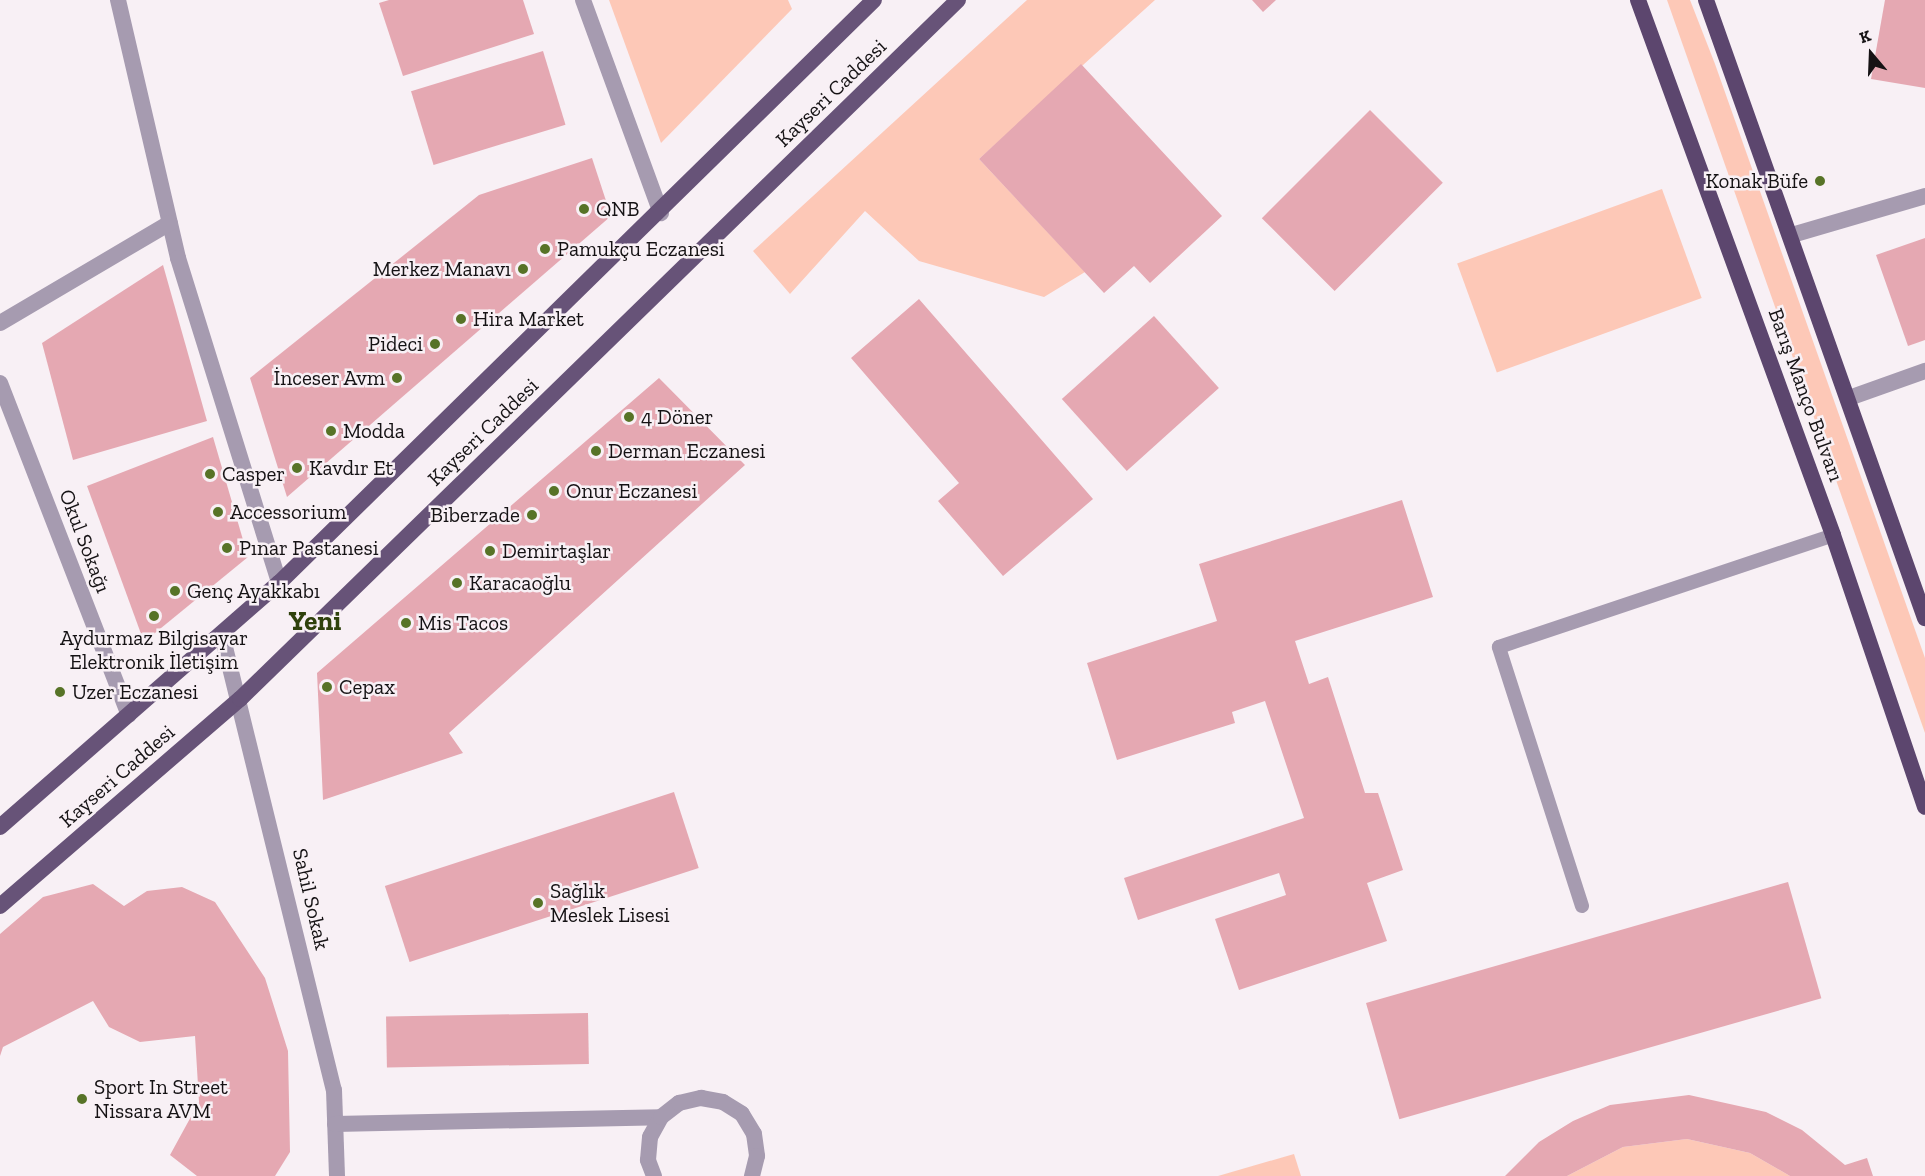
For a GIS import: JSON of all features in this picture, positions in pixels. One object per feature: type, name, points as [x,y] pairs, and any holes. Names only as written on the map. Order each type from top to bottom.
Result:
[{"type":"highway","name":"Barış Manço Bulvarı","points":[[1638,0],[1833,535],[1925,807]]},
{"type":"highway","name":"Barış Manço Bulvarı","points":[[1707,0],[1850,398],[1925,618]]},
{"type":"main road","name":"Kayseri Caddesi","points":[[0,827],[279,583],[661,213],[874,0]]},
{"type":"main road","name":"Kayseri Caddesi","points":[[0,906],[240,699],[958,0]]},
{"type":"street","points":[[118,0],[170,223],[279,583]]},
{"type":"street","points":[[583,0],[661,213]]},
{"type":"street","points":[[1792,236],[1925,196]]},
{"type":"street","points":[[0,322],[170,223]]},
{"type":"street","points":[[1850,398],[1925,371]]},
{"type":"street","name":"Okul Sokağı","points":[[0,383],[129,715]]},
{"type":"street","name":"Sahil Sokak","points":[[222,635],[240,699],[334,1090],[337,1176]]},
{"type":"street","points":[[654,1176],[648,1160],[650,1137],[660,1117],[679,1103],[701,1098],[723,1102],[742,1114],[754,1134],[758,1156],[752,1176]]},
{"type":"street","points":[[335,1124],[660,1117]]},
{"type":"lane","points":[[1582,906],[1498,647],[1833,535]]},
{"type":"shaded area","points":[[609,0],[788,0],[792,9],[661,143]]},
{"type":"shaded area","points":[[1027,0],[1155,0],[979,159],[1085,272],[1044,297],[919,261],[865,211],[790,294],[753,251]]},
{"type":"shaded area","points":[[1667,0],[1690,0],[1715,64],[1925,658],[1925,733]]},
{"type":"shaded area","points":[[1662,189],[1702,298],[1497,373],[1457,264]]},
{"type":"shaded area","points":[[1687,1139],[1750,1153],[1790,1176],[1567,1176],[1623,1147]]},
{"type":"shaded area","points":[[1294,1154],[1301,1176],[1218,1176]]},
{"type":"building","points":[[389,0],[523,0],[534,34],[403,76],[379,3]]},
{"type":"building","points":[[1252,0],[1276,0],[1263,12]]},
{"type":"building","points":[[1885,0],[1925,0],[1925,88],[1871,79]]},
{"type":"building","points":[[543,51],[566,125],[434,165],[411,91]]},
{"type":"building","points":[[1081,64],[1222,216],[1150,283],[1134,266],[1104,293],[979,159]]},
{"type":"building","points":[[1370,110],[1443,183],[1335,291],[1262,218]]},
{"type":"building","points":[[592,158],[611,216],[287,497],[250,378],[479,195]]},
{"type":"building","points":[[1925,238],[1925,340],[1908,346],[1876,255]]},
{"type":"building","points":[[163,265],[207,421],[73,460],[42,343]]},
{"type":"building","points":[[919,299],[1093,499],[1003,576],[938,501],[959,483],[851,358]]},
{"type":"building","points":[[1154,316],[1219,388],[1127,471],[1062,399]]},
{"type":"building","points":[[659,378],[745,465],[449,733],[463,753],[323,800],[317,673]]},
{"type":"building","points":[[213,437],[248,557],[144,642],[87,486]]},
{"type":"building","points":[[1402,500],[1433,597],[1295,641],[1309,684],[1328,677],[1365,793],[1378,793],[1403,870],[1367,883],[1387,941],[1239,990],[1215,919],[1286,895],[1279,873],[1138,920],[1124,878],[1304,818],[1265,701],[1232,712],[1235,723],[1117,760],[1087,663],[1217,621],[1199,564]]},
{"type":"building","points":[[674,792],[699,868],[410,962],[385,886]]},
{"type":"building","points":[[1788,882],[1821,998],[1399,1119],[1366,1003]]},
{"type":"building","points":[[93,884],[124,906],[147,891],[182,887],[215,902],[265,978],[288,1051],[290,1152],[275,1176],[197,1176],[170,1155],[199,1102],[195,1036],[140,1042],[109,1027],[93,1001],[3,1047],[0,1056],[0,934],[43,897]]},
{"type":"building","points":[[588,1013],[589,1064],[387,1068],[386,1017]]},
{"type":"building","points":[[1689,1095],[1766,1112],[1802,1130],[1845,1165],[1867,1158],[1873,1176],[1790,1176],[1750,1153],[1687,1139],[1623,1147],[1567,1176],[1505,1176],[1539,1142],[1573,1121],[1610,1105]]},
{"type":"place","name":"Konak Büfe","points":[[1820,181]]},
{"type":"place","name":"QNB","points":[[584,209]]},
{"type":"place","name":"Pamukçu Eczanesi","points":[[545,249]]},
{"type":"place","name":"Merkez Manavı","points":[[523,269]]},
{"type":"place","name":"Hira Market","points":[[461,319]]},
{"type":"place","name":"Pideci","points":[[435,344]]},
{"type":"place","name":"İnceser Avm","points":[[397,378]]},
{"type":"place","name":"4 Döner","points":[[629,417]]},
{"type":"place","name":"Modda","points":[[331,431]]},
{"type":"place","name":"Derman Eczanesi","points":[[596,451]]},
{"type":"place","name":"Kavdır Et","points":[[297,468]]},
{"type":"place","name":"Casper","points":[[210,474]]},
{"type":"place","name":"Onur Eczanesi","points":[[554,491]]},
{"type":"place","name":"Accessorium","points":[[218,512]]},
{"type":"place","name":"Biberzade","points":[[532,515]]},
{"type":"place","name":"Pınar Pastanesi","points":[[227,548]]},
{"type":"place","name":"Demirtaşlar","points":[[490,551]]},
{"type":"place","name":"Karacaoğlu","points":[[457,583]]},
{"type":"place","name":"Genç Ayakkabı","points":[[175,591]]},
{"type":"place","name":"Aydurmaz Bilgisayar Elektronik İletişim","points":[[154,616]]},
{"type":"place","name":"Mis Tacos","points":[[406,623]]},
{"type":"place","name":"Cepax","points":[[327,687]]},
{"type":"place","name":"Uzer Eczanesi","points":[[60,692]]},
{"type":"place","name":"Sağlık Meslek Lisesi","points":[[538,903]]},
{"type":"place","name":"Sport In Street Nissara AVM","points":[[82,1099]]},
{"type":"district","name":"Yeni","points":[[315,622]]}]
